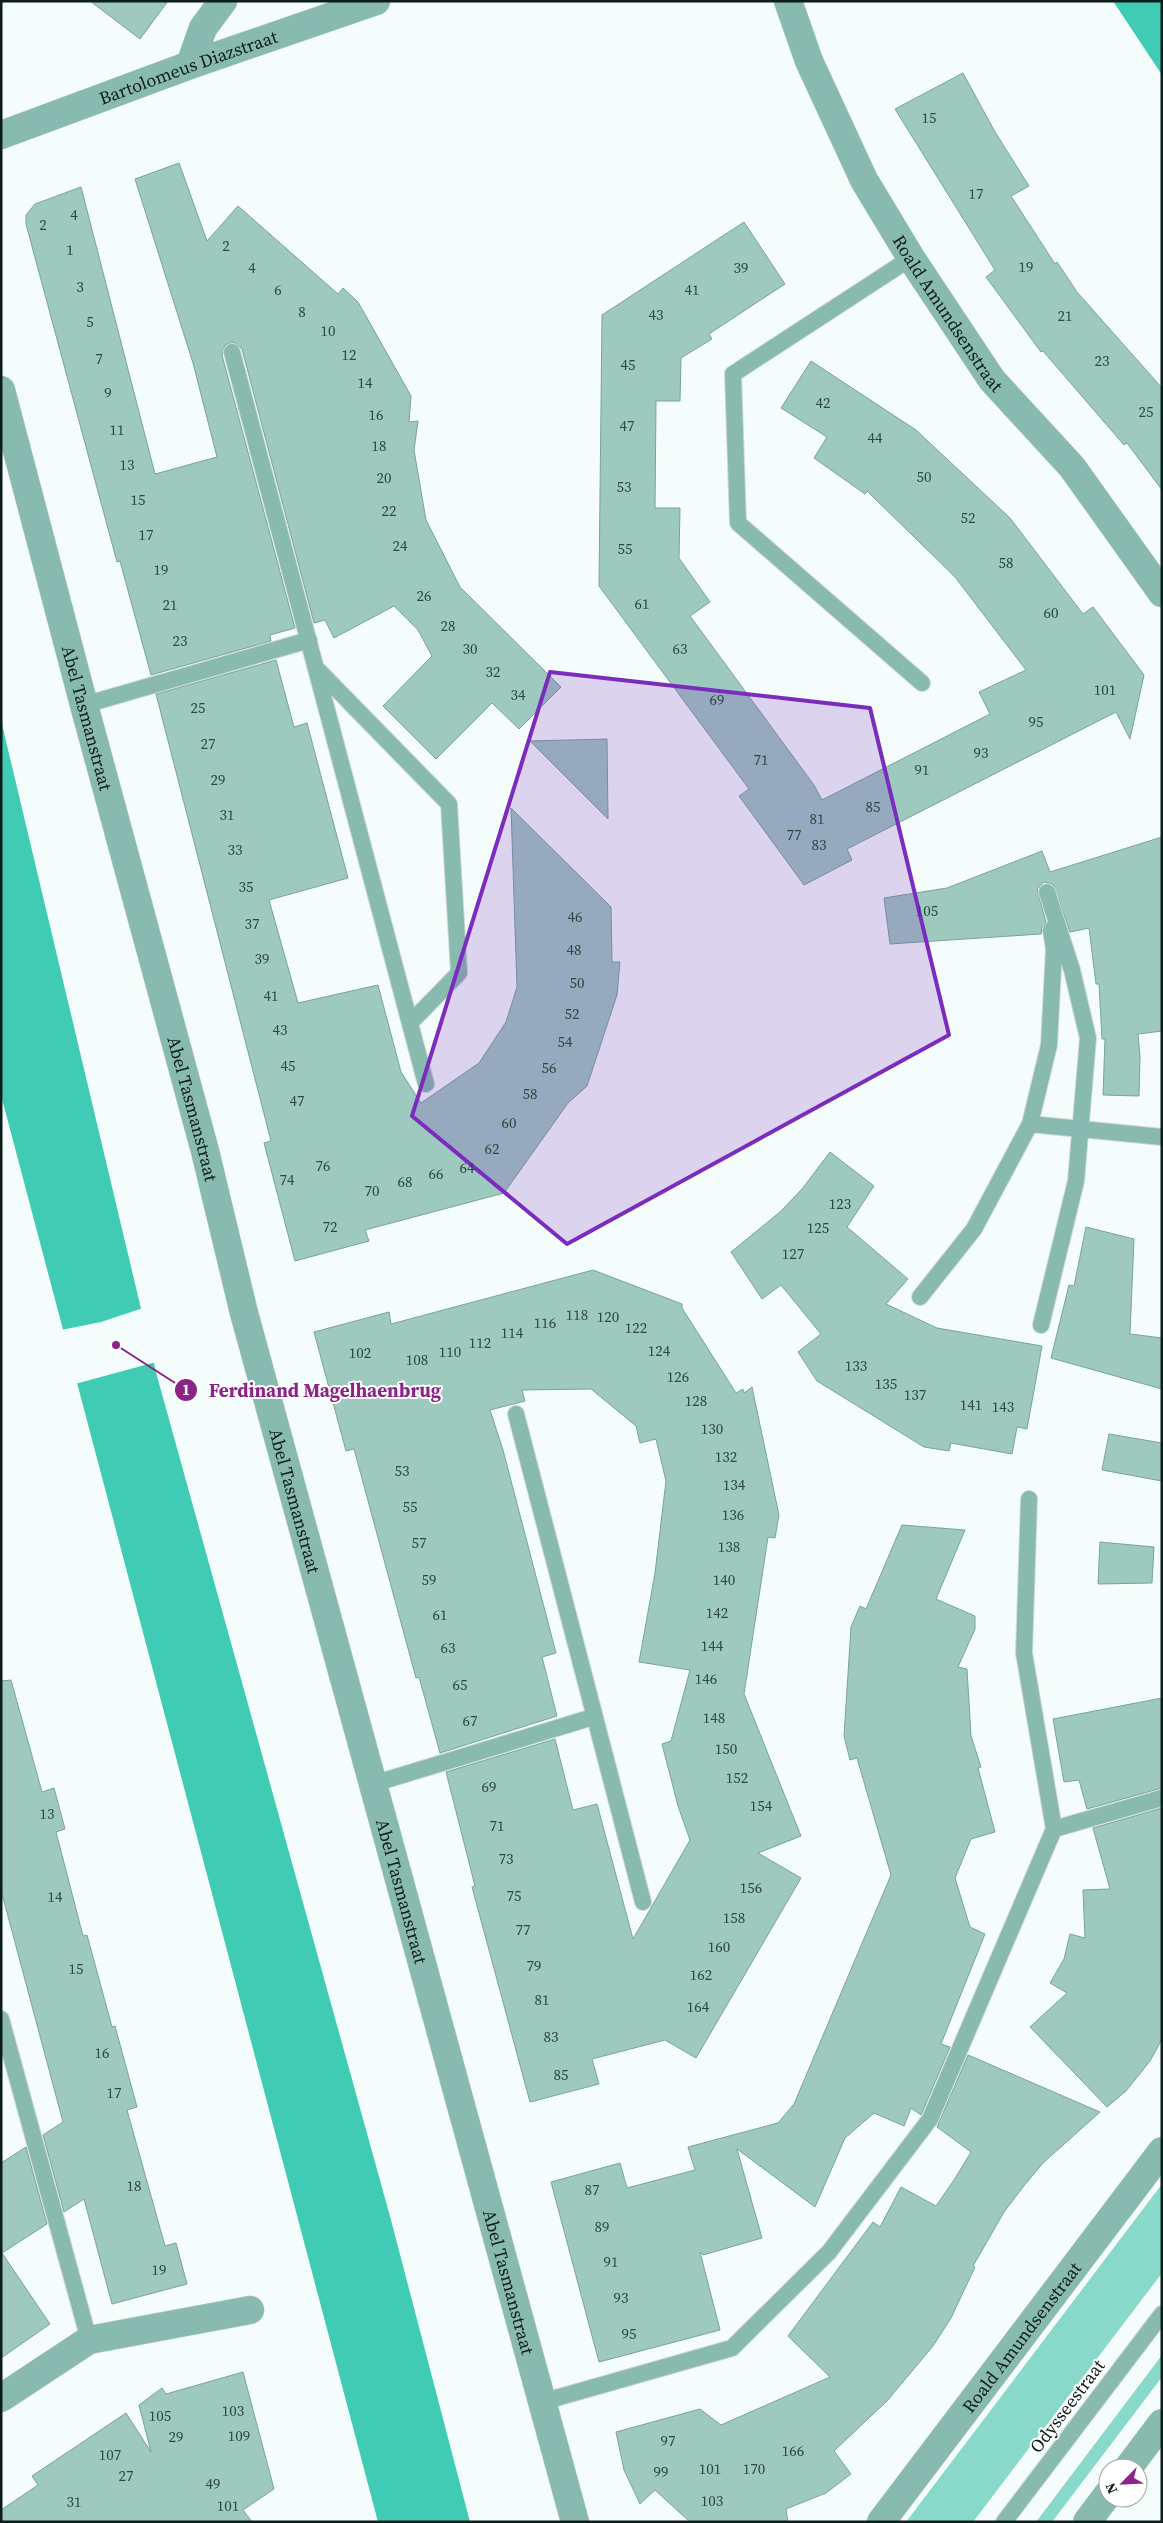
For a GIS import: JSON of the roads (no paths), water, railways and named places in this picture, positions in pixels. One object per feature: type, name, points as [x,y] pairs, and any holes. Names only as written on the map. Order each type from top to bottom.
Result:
[{"type":"street","points":[[190,65],[203,28],[223,1]]},
{"type":"street","name":"Bartolomeus Diazstraat","points":[[1,136],[190,65],[376,1]]},
{"type":"street","name":"Roald Amundsenstraat","points":[[788,1],[809,61],[864,180],[911,258],[992,380],[1072,467],[1162,593]]},
{"type":"street","name":"Abel Tasmanstraat","points":[[1,390],[205,1151],[244,1313],[575,2522]]},
{"type":"street","name":"Roald Amundsenstraat","points":[[881,2522],[1162,2151]]},
{"type":"street","points":[[1,2398],[89,2340],[250,2310]]},
{"type":"street","points":[[1136,2458],[1162,2423]]},
{"type":"street","points":[[1087,2522],[1098,2507]]},
{"type":"lane","points":[[911,258],[733,374],[733,384],[738,523],[922,684]]},
{"type":"lane","points":[[232,352],[426,1084]]},
{"type":"lane","points":[[84,705],[309,640]]},
{"type":"lane","points":[[317,669],[449,804],[459,973],[410,1023]]},
{"type":"lane","points":[[920,1297],[974,1228],[1030,1124],[1049,1046],[1054,949],[1046,892],[1072,970],[1088,1038],[1082,1129],[1076,1180],[1041,1325]]},
{"type":"lane","points":[[1030,1124],[1162,1137]]},
{"type":"lane","points":[[516,1414],[642,1902]]},
{"type":"lane","points":[[542,2402],[732,2348],[829,2252],[930,2119],[1054,1829],[1024,1653],[1028,1499]]},
{"type":"lane","points":[[374,1784],[593,1717]]},
{"type":"lane","points":[[1054,1829],[1162,1798]]},
{"type":"lane","points":[[1,2019],[89,2340]]},
{"type":"lane","points":[[1,2047],[14,2064]]},
{"type":"lane","name":"Odysseestraat","points":[[1004,2522],[1162,2314]]},
{"type":"place","name":"Ferdinand Magelhaenbrug","points":[[116,1345]]}]
